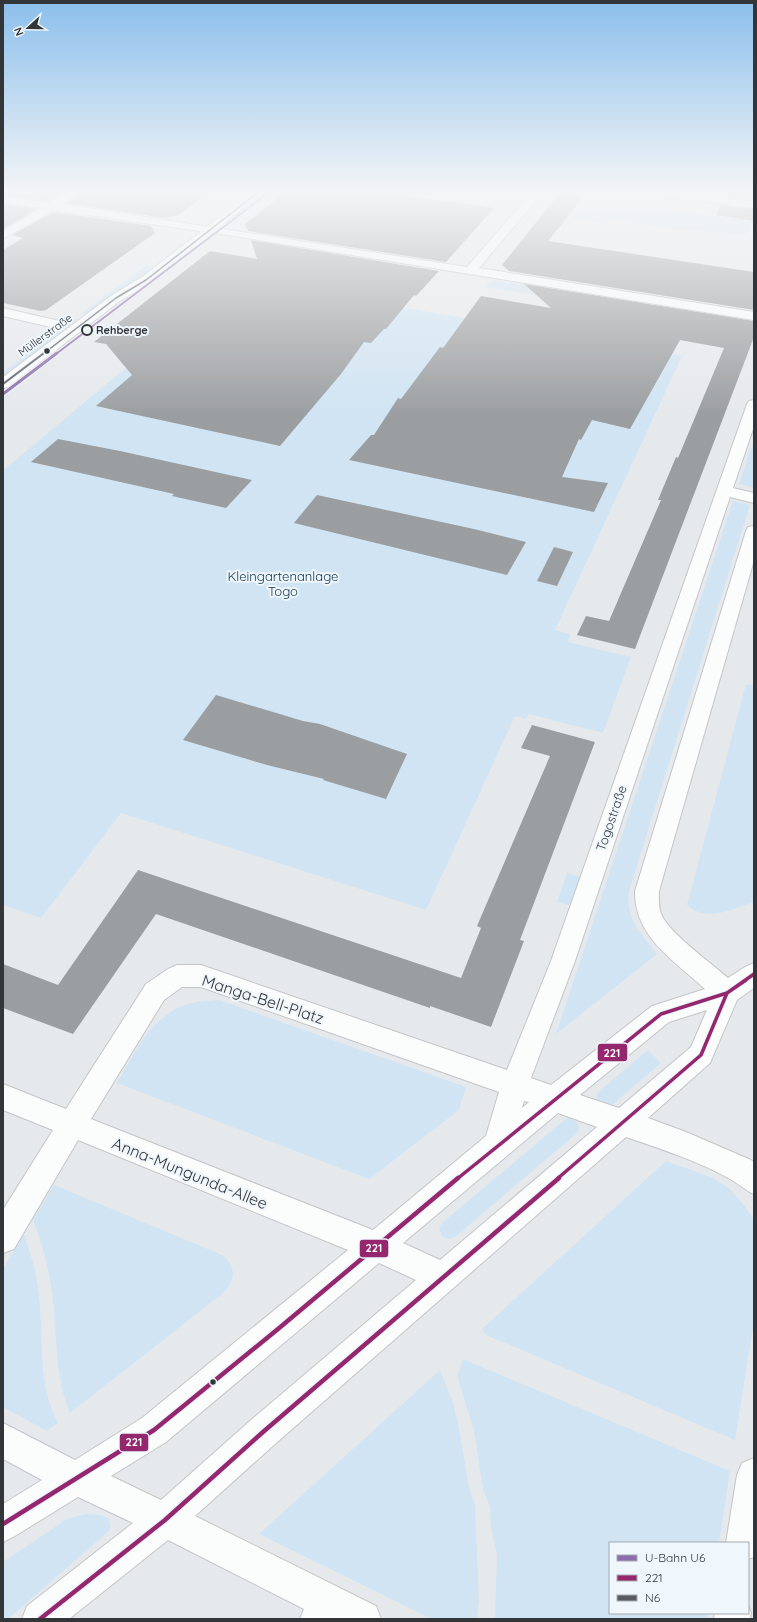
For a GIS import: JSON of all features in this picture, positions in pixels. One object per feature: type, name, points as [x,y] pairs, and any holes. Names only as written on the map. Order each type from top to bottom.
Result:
[{"type":"street","name":"Müllerstraße","points":[[3,384],[116,298],[146,280],[164,266]]},
{"type":"street","points":[[442,266],[754,316]]},
{"type":"street","points":[[470,270],[474,266]]},
{"type":"street","points":[[100,295],[110,287]]},
{"type":"street","points":[[3,312],[59,325]]},
{"type":"street","name":"Müllerstraße","points":[[47,333],[71,316]]},
{"type":"street","name":"Togostraße","points":[[498,1144],[514,1086],[563,961],[754,404]]},
{"type":"street","points":[[724,491],[754,498]]},
{"type":"street","points":[[727,993],[677,951],[658,930],[646,908],[647,891],[754,531]]},
{"type":"street","points":[[3,1524],[154,1430],[377,1247],[498,1144],[661,1014],[727,993],[754,974]]},
{"type":"street","name":"Manga-Bell-Platz","points":[[3,1238],[71,1125],[155,992],[177,976],[201,976],[514,1086],[556,1098],[623,1122]]},
{"type":"street","points":[[40,1619],[165,1520],[701,1055],[727,993]]},
{"type":"street","name":"Anna-Mungunda-Allee","points":[[3,1097],[377,1247],[444,1277]]},
{"type":"street","points":[[623,1122],[686,1145],[741,1170],[754,1180]]},
{"type":"street","points":[[3,1440],[28,1455],[165,1520],[321,1609],[363,1619]]},
{"type":"street","points":[[744,1542],[754,1475]]},
{"type":"green space","points":[[146,266],[155,267],[87,315],[81,314]]},
{"type":"green space","name":"Kleingartenanlage Togo","points":[[233,278],[682,356],[555,630],[570,634],[568,642],[631,657],[603,733],[529,714],[526,719],[515,716],[426,910],[121,813],[41,918],[3,905],[3,469],[5,469]]},
{"type":"green space","points":[[492,280],[526,285],[533,290],[530,291],[534,294],[537,293],[542,296],[486,287]]},
{"type":"green space","points":[[74,319],[80,320],[3,377],[3,372]]},
{"type":"green space","points":[[754,440],[754,488],[739,484]]},
{"type":"green space","points":[[733,501],[750,505],[629,891],[629,910],[632,918],[640,932],[657,954],[556,1034]]},
{"type":"green space","points":[[746,684],[754,686],[754,902],[720,913],[703,913],[687,905]]},
{"type":"green space","points":[[567,873],[581,878],[572,906],[557,902]]},
{"type":"green space","points":[[219,1000],[466,1087],[459,1110],[369,1179],[117,1083],[139,1046],[156,1024],[166,1015],[178,1008],[192,1003]]},
{"type":"green space","points":[[648,1050],[661,1063],[610,1106],[600,1103],[597,1098],[597,1093]]},
{"type":"green space","points":[[567,1118],[571,1118],[578,1124],[579,1130],[577,1133],[455,1237],[447,1239],[442,1236],[439,1228],[443,1222]]},
{"type":"green space","points":[[666,1161],[711,1177],[729,1188],[744,1205],[754,1220],[754,1321],[735,1440],[486,1335],[482,1329]]},
{"type":"green space","points":[[54,1185],[222,1255],[230,1264],[233,1274],[230,1284],[222,1294],[70,1413],[65,1399],[59,1371],[50,1279],[43,1249],[33,1220]]},
{"type":"green space","points":[[24,1234],[37,1281],[44,1377],[51,1408],[58,1423],[47,1431],[3,1407],[3,1269]]},
{"type":"green space","points":[[463,1359],[730,1471],[719,1542],[609,1542],[609,1614],[708,1614],[707,1619],[495,1619],[497,1555],[491,1527],[490,1507],[483,1489],[474,1430],[459,1383],[458,1375]]},
{"type":"green space","points":[[440,1370],[452,1400],[458,1423],[469,1488],[475,1506],[479,1602],[477,1619],[432,1619],[259,1534]]},
{"type":"green space","points":[[85,1514],[101,1515],[108,1518],[110,1530],[8,1619],[3,1619],[3,1562],[67,1519]]},
{"type":"building","points":[[3,266],[109,266],[46,310],[41,311],[3,303]]},
{"type":"building","points":[[191,266],[407,266],[439,271],[416,296],[414,295],[386,329],[384,329],[371,343],[364,342],[341,374],[280,446],[96,406],[132,375],[106,344],[94,342]]},
{"type":"building","points":[[503,266],[712,266],[754,272],[754,310],[509,271]]},
{"type":"building","points":[[524,284],[754,321],[754,337],[635,649],[577,635],[586,616],[609,621],[661,500],[658,500],[676,457],[678,458],[724,348],[680,340],[630,429],[592,420],[581,440],[579,439],[562,477],[608,483],[594,512],[349,460],[371,435],[374,435],[398,398],[401,399],[440,347],[443,348],[481,296],[551,308]]},
{"type":"building","points":[[58,439],[252,480],[226,508],[172,496],[174,494],[31,462]]},
{"type":"building","points":[[317,495],[474,529],[526,542],[507,575],[294,523]]},
{"type":"building","points":[[554,547],[573,552],[557,586],[537,581]]},
{"type":"building","points":[[216,695],[303,721],[320,724],[407,754],[386,799],[323,780],[324,779],[267,765],[183,740]]},
{"type":"building","points":[[532,725],[595,742],[520,940],[524,941],[491,1027],[430,1006],[430,1008],[156,914],[73,1034],[3,1008],[3,964],[58,985],[138,870],[461,978],[481,928],[477,926],[550,756],[521,748]]},
{"type":"metro line","name":"U6","points":[[3,394],[172,266]]},
{"type":"transit line","name":"N6","points":[[3,384],[116,298],[146,280],[164,266]]},
{"type":"transit line","name":"221","points":[[40,1619],[165,1520],[263,1432],[701,1055],[727,993],[754,974]]},
{"type":"transit line","name":"221","points":[[3,1524],[154,1430],[278,1329],[498,1144],[661,1014],[727,993],[746,980]]},
{"type":"place","name":"Rehberge","points":[[87,330]]}]
